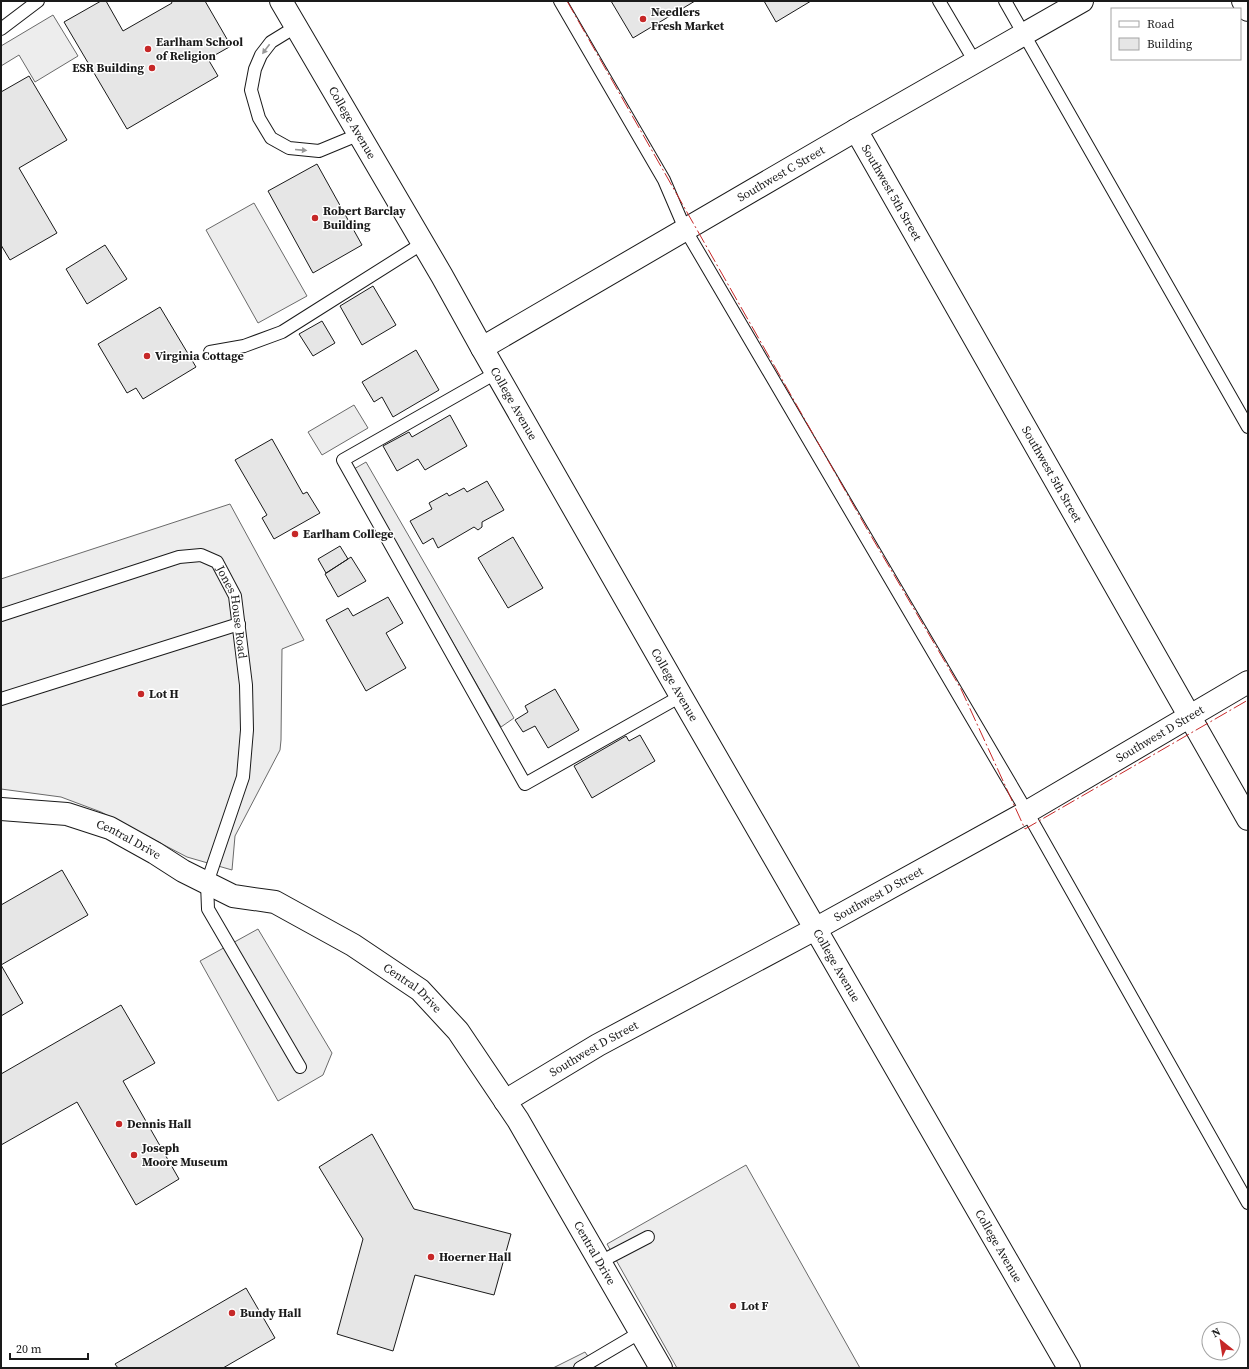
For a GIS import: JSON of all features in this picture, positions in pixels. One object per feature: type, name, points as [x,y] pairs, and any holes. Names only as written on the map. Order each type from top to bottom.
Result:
[{"type":"street","name":"College Avenue","points":[[282,1],[423,243],[681,696],[1069,1368]]},
{"type":"street","name":"Southwest C Street","points":[[482,348],[856,130],[1082,1]]},
{"type":"street","points":[[1243,1],[1248,10]]},
{"type":"street","name":"Southwest 5th Street","points":[[856,130],[1248,819]]},
{"type":"street","name":"Southwest D Street","points":[[505,1101],[598,1045],[815,929],[1028,812],[1248,682]]},
{"type":"street","name":"Central Drive","points":[[1,809],[66,814],[110,828],[155,853],[183,871],[232,896],[275,902],[352,945],[420,990],[458,1031],[518,1120],[661,1368]]},
{"type":"lane","points":[[1,29],[38,1]]},
{"type":"lane","points":[[560,1],[664,180],[685,229],[1028,812],[1248,1203]]},
{"type":"lane","points":[[939,1],[975,62]]},
{"type":"lane","points":[[1005,1],[1248,427]]},
{"type":"lane","points":[[297,26],[271,42],[261,55],[255,69],[251,90],[259,118],[271,138],[289,148],[319,151],[360,134]]},
{"type":"lane","points":[[210,352],[244,346],[282,332],[423,243]]},
{"type":"lane","points":[[496,373],[343,460],[525,784],[681,696]]},
{"type":"lane","name":"Jones House Road","points":[[1,615],[179,558],[201,555],[217,562],[235,596],[246,685],[247,730],[243,777],[207,883]]},
{"type":"lane","points":[[1,699],[239,624]]},
{"type":"lane","points":[[207,883],[208,909],[300,1067]]},
{"type":"lane","points":[[600,1262],[648,1237]]},
{"type":"lane","points":[[580,1368],[641,1332]]},
{"type":"shaded area","points":[[53,15],[78,56],[35,82],[19,55],[1,66],[1,46]]},
{"type":"shaded area","points":[[254,203],[307,296],[258,323],[206,230]]},
{"type":"shaded area","points":[[354,405],[368,428],[322,455],[308,432]]},
{"type":"shaded area","points":[[366,462],[514,718],[501,727],[354,469]]},
{"type":"shaded area","name":"Lot H","points":[[230,504],[304,640],[282,649],[280,750],[235,836],[232,870],[187,857],[101,812],[61,797],[1,789],[1,579]]},
{"type":"shaded area","points":[[258,929],[332,1053],[323,1075],[278,1101],[200,961]]},
{"type":"shaded area","name":"Lot F","points":[[746,1165],[860,1368],[677,1368],[607,1244]]},
{"type":"shaded area","points":[[585,1352],[596,1368],[553,1368]]},
{"type":"building","name":"ESR Building","points":[[101,1],[106,1],[123,31],[172,3],[171,1],[205,1],[231,46],[208,59],[218,76],[127,129],[64,22]]},
{"type":"building","name":"Needlers Fresh Market","points":[[611,1],[695,1],[633,38]]},
{"type":"building","points":[[764,1],[811,1],[776,22]]},
{"type":"building","points":[[29,76],[67,140],[19,168],[57,233],[10,260],[1,245],[1,92]]},
{"type":"building","name":"Robert Barclay Building","points":[[317,164],[362,245],[313,273],[268,191]]},
{"type":"building","points":[[105,245],[127,279],[87,304],[66,269]]},
{"type":"building","points":[[373,286],[396,325],[362,345],[340,306]]},
{"type":"building","name":"Virginia Cottage","points":[[160,307],[196,367],[143,399],[136,388],[127,393],[98,344]]},
{"type":"building","points":[[322,321],[335,343],[313,356],[299,334]]},
{"type":"building","points":[[416,350],[439,390],[393,417],[382,397],[374,402],[362,382]]},
{"type":"building","points":[[450,415],[467,446],[425,470],[418,459],[397,471],[383,446],[409,432],[412,437]]},
{"type":"building","points":[[272,439],[303,494],[307,492],[320,513],[274,539],[262,518],[267,515],[235,460]]},
{"type":"building","points":[[487,481],[504,510],[482,522],[482,527],[478,530],[474,527],[438,548],[433,538],[423,544],[410,521],[432,509],[429,503],[447,493],[449,496],[464,488],[467,492]]},
{"type":"building","points":[[513,537],[543,588],[508,608],[478,558]]},
{"type":"building","points":[[340,546],[348,559],[326,573],[318,559]]},
{"type":"building","points":[[351,557],[366,581],[338,597],[325,574]]},
{"type":"building","points":[[388,597],[403,623],[386,633],[406,668],[366,691],[326,620],[348,608],[353,616]]},
{"type":"building","points":[[555,689],[579,730],[548,748],[535,726],[523,732],[515,720],[528,712],[525,706]]},
{"type":"building","points":[[640,735],[655,761],[592,798],[574,766],[626,736],[629,741]]},
{"type":"building","points":[[62,870],[88,915],[1,965],[1,905]]},
{"type":"building","points":[[1,965],[23,1003],[1,1016]]},
{"type":"building","name":"Dennis Hall","points":[[121,1005],[155,1063],[123,1081],[179,1179],[136,1205],[77,1102],[1,1145],[1,1074]]},
{"type":"building","name":"Hoerner Hall","points":[[372,1134],[414,1209],[511,1234],[494,1295],[415,1275],[393,1351],[337,1334],[363,1239],[319,1167]]},
{"type":"building","name":"Bundy Hall","points":[[246,1288],[275,1338],[223,1368],[118,1368],[115,1364]]},
{"type":"power","points":[[567,1],[867,529],[961,689],[1025,829],[1248,700]]},
{"type":"place","name":"Needlers Fresh Market","points":[[643,19]]},
{"type":"place","name":"Earlham School of Religion","points":[[148,49]]},
{"type":"place","name":"ESR Building","points":[[152,68]]},
{"type":"place","name":"Robert Barclay Building","points":[[315,218]]},
{"type":"place","name":"Virginia Cottage","points":[[147,356]]},
{"type":"place","name":"Earlham College","points":[[295,534]]},
{"type":"place","name":"Lot H","points":[[141,694]]},
{"type":"place","name":"Dennis Hall","points":[[119,1124]]},
{"type":"place","name":"Joseph Moore Museum","points":[[134,1155]]},
{"type":"place","name":"Hoerner Hall","points":[[431,1257]]},
{"type":"place","name":"Lot F","points":[[733,1306]]},
{"type":"place","name":"Bundy Hall","points":[[232,1313]]}]
